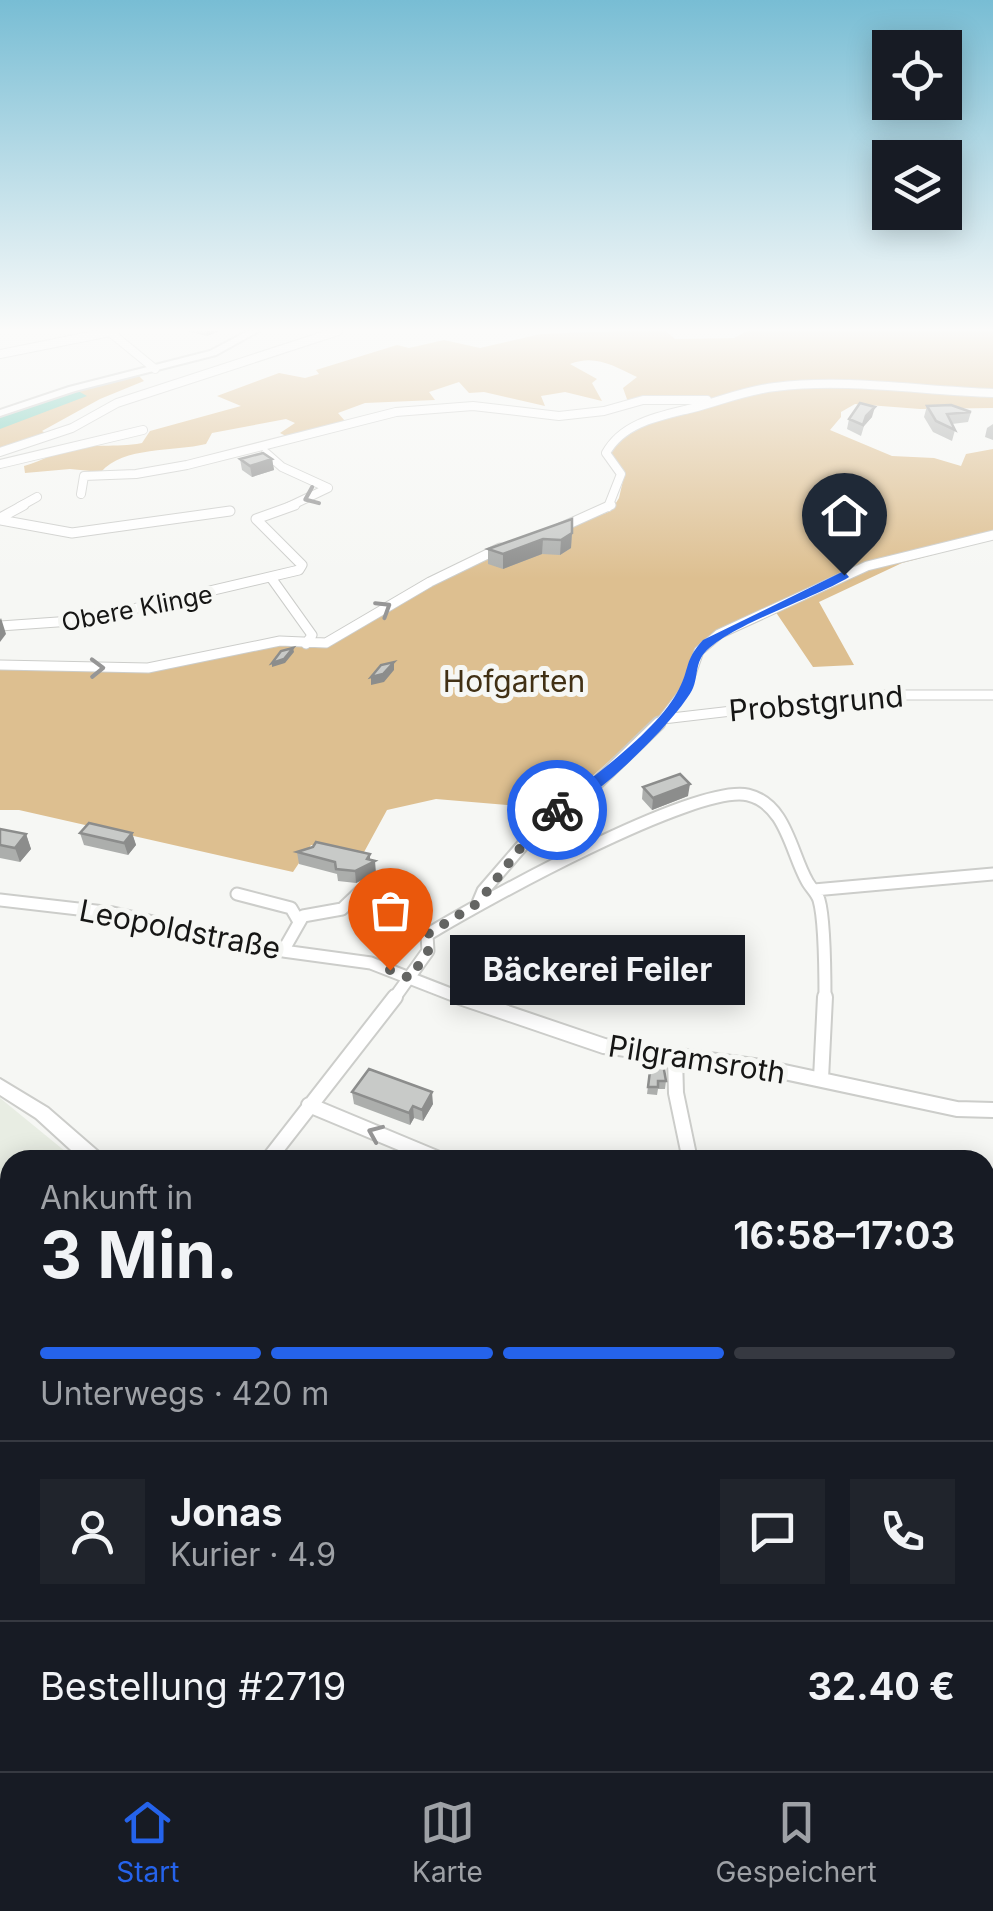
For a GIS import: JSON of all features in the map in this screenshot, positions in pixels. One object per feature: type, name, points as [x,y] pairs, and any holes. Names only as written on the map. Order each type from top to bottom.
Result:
[{"type":"street","points":[[0,452],[72,428],[98,414]]},
{"type":"street","points":[[81,494],[84,476],[146,472],[266,448],[289,438],[395,414]]},
{"type":"street","points":[[539,414],[580,414]]},
{"type":"street","points":[[542,534],[611,506],[621,478],[619,466],[606,453],[613,441],[669,414]]},
{"type":"street","points":[[0,464],[143,430]]},
{"type":"street","points":[[266,448],[266,456],[282,467],[328,488],[256,519],[302,565],[299,570],[272,580],[312,635],[306,644]]},
{"type":"street","points":[[0,519],[38,497]]},
{"type":"street","points":[[0,519],[51,532],[82,533],[230,511]]},
{"type":"street","points":[[478,903],[483,891],[540,825],[596,784],[663,720],[686,689],[699,650],[720,634],[867,566],[993,535]]},
{"type":"street","points":[[0,666],[157,667],[280,642],[330,642],[430,582],[518,542]]},
{"type":"street","name":"Obere Klinge","points":[[0,626],[66,624],[272,580]]},
{"type":"street","name":"Probstgrund","points":[[663,720],[868,695],[993,695]]},
{"type":"street","points":[[275,1150],[410,978],[428,951],[428,934],[478,903],[688,805],[736,794],[752,796],[771,810],[788,832],[819,899],[824,955],[821,1078]]},
{"type":"street","points":[[814,890],[993,874]]},
{"type":"street","points":[[283,951],[298,920],[308,914],[342,909],[362,890]]},
{"type":"street","points":[[237,894],[291,908],[298,920]]},
{"type":"street","name":"Leopoldstraße","points":[[0,900],[113,913],[283,951],[359,960],[410,978]]},
{"type":"street","name":"Pilgramsroth","points":[[410,978],[558,1034],[676,1057],[821,1078],[957,1109],[993,1110]]},
{"type":"street","points":[[676,1057],[676,1093],[688,1150]]},
{"type":"street","points":[[0,1086],[42,1113],[84,1150]]},
{"type":"street","points":[[309,1105],[417,1150]]},
{"type":"shaded area","points":[[7,414],[40,414],[0,429],[0,416]]},
{"type":"shaded area","points":[[0,1098],[64,1150],[0,1150]]},
{"type":"green space","points":[[73,414],[42,431],[49,435],[0,450],[0,416]]},
{"type":"green space","points":[[213,414],[339,414],[345,421],[286,436],[280,433],[295,423],[286,419],[212,433],[206,444],[135,454],[101,472],[70,469],[25,473],[24,466],[69,449],[142,443],[150,431]]},
{"type":"green space","name":"Hofgarten","points":[[675,414],[841,414],[830,430],[892,456],[934,458],[961,466],[966,454],[993,449],[993,539],[902,563],[819,602],[854,665],[813,667],[773,608],[705,642],[693,654],[687,681],[668,708],[556,809],[436,799],[387,810],[363,854],[311,845],[293,872],[19,810],[0,810],[0,668],[124,671],[277,644],[324,645],[338,641],[445,576],[611,511],[619,498],[625,472],[609,451]]},
{"type":"building","points":[[853,414],[868,414],[863,425],[849,419]]},
{"type":"building","points":[[932,414],[951,414],[947,414],[955,430],[936,421]]},
{"type":"building","points":[[263,453],[272,459],[250,466],[240,459]]},
{"type":"building","points":[[572,519],[572,533],[561,540],[543,539],[503,554],[488,549]]},
{"type":"building","points":[[293,648],[284,659],[272,663],[281,651]]},
{"type":"building","points":[[394,662],[383,674],[371,677],[381,665]]},
{"type":"building","points":[[680,774],[690,784],[653,798],[643,787]]},
{"type":"building","points":[[89,823],[132,833],[124,843],[80,833]]},
{"type":"building","points":[[0,829],[26,834],[15,848],[0,845]]},
{"type":"building","points":[[316,842],[370,854],[367,859],[375,861],[355,871],[336,869],[335,862],[297,852],[313,847]]},
{"type":"building","points":[[651,1063],[663,1064],[666,1081],[658,1081],[658,1087],[648,1087]]},
{"type":"building","points":[[369,1069],[432,1092],[422,1110],[413,1106],[409,1113],[352,1092]]},
{"type":"way so far","points":[[390,970],[410,978],[428,951],[428,934],[478,903],[483,891],[528,838],[557,810]]},
{"type":"place","name":"Bäckerei Feiler","points":[[390,970]]},
{"type":"route","points":[[557,810],[596,784],[663,720],[686,689],[699,650],[720,634],[819,591],[844,575]]}]
